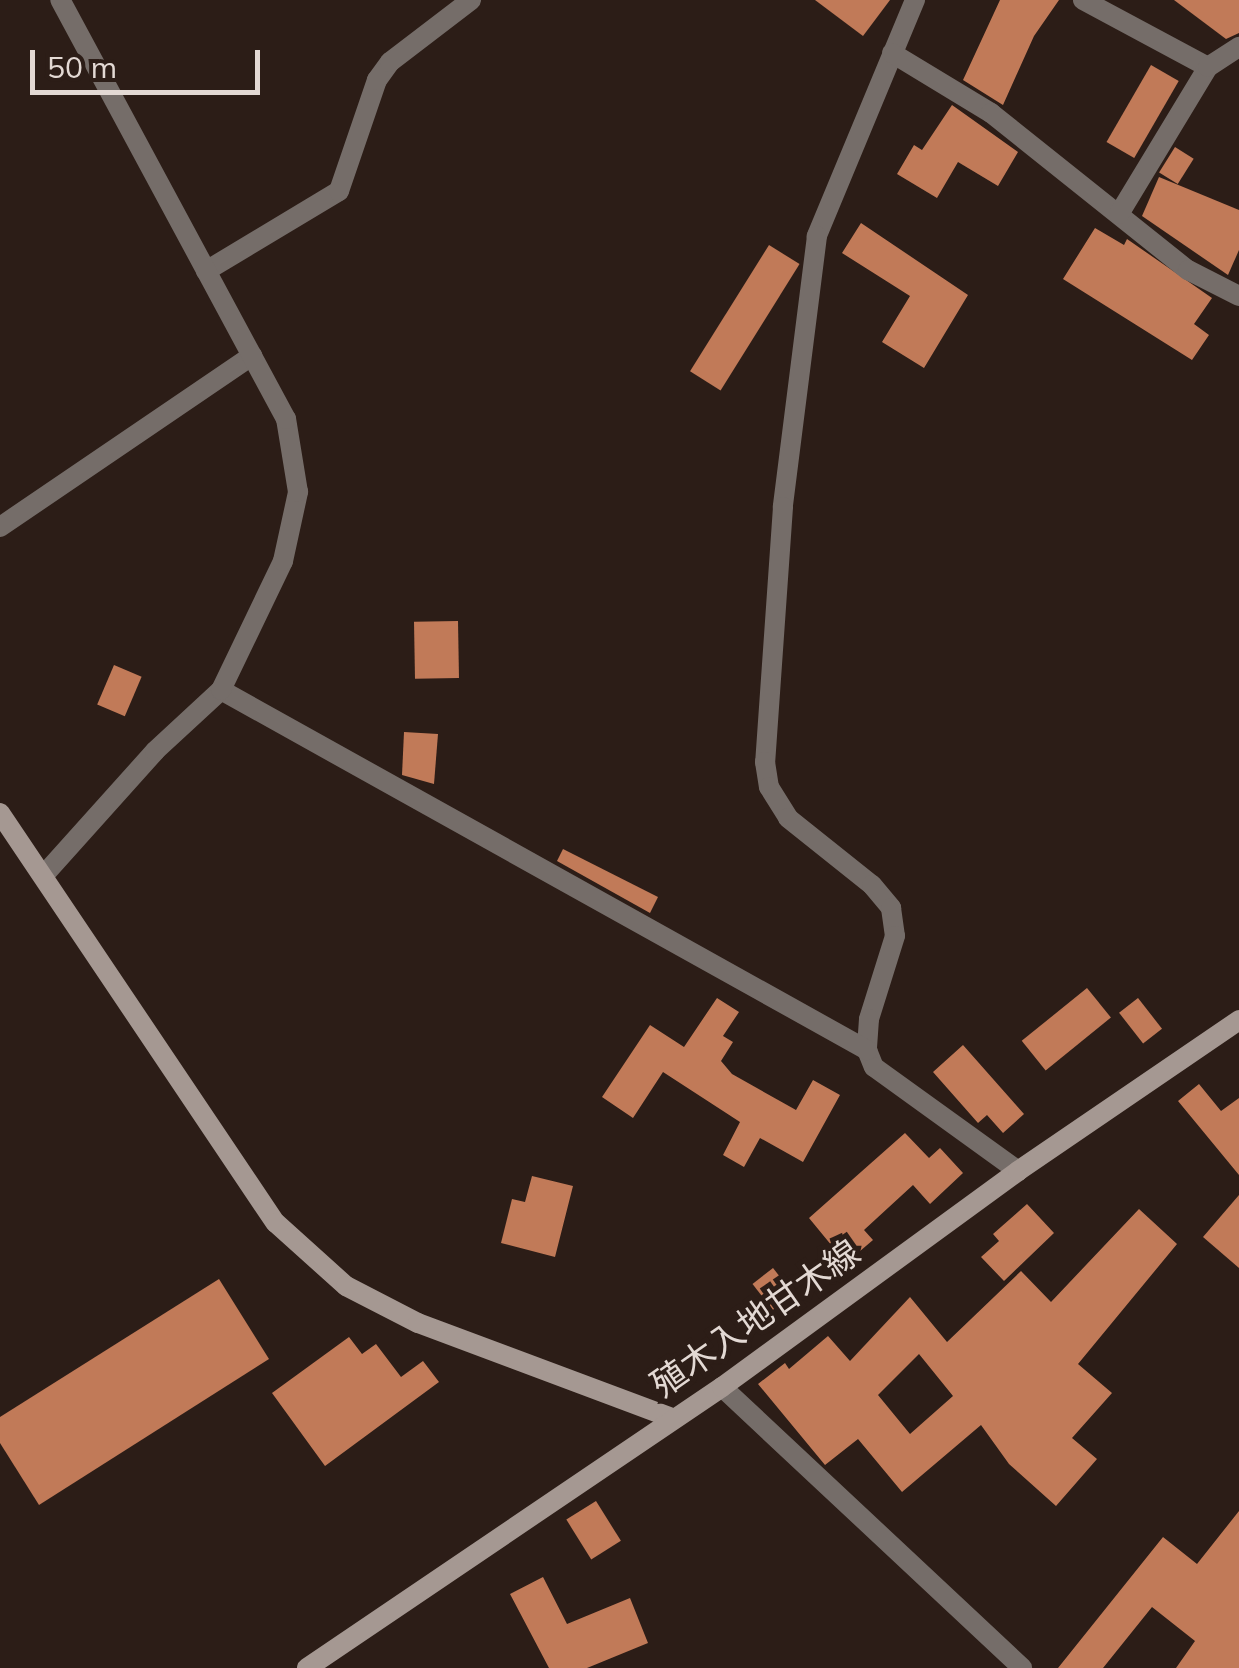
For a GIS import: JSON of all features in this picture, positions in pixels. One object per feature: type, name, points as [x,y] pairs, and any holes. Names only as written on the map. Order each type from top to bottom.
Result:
[{"type":"main road","points":[[0,813],[276,1223],[346,1286],[418,1323],[669,1417]]},
{"type":"main road","name":"殖木入地甘木線","points":[[306,1668],[669,1417],[722,1387],[1018,1171],[1239,1020]]},
{"type":"street","points":[[43,876],[156,751],[221,690],[283,560],[298,492],[286,420],[60,0]]},
{"type":"street","points":[[206,271],[339,190],[377,80],[390,62],[471,0]]},
{"type":"street","points":[[915,0],[817,236],[783,507],[765,762],[768,787],[788,818],[872,885],[891,908],[895,936],[870,1019],[867,1050],[874,1067],[1018,1171]]},
{"type":"street","points":[[1083,0],[1208,67]]},
{"type":"street","points":[[1118,214],[1208,67],[1239,47]]},
{"type":"street","points":[[892,53],[991,113],[1188,270],[1239,296]]},
{"type":"street","points":[[0,527],[252,356]]},
{"type":"street","points":[[221,690],[867,1050]]},
{"type":"street","points":[[722,1387],[1022,1668]]},
{"type":"building","points":[[815,0],[890,0],[863,36]]},
{"type":"building","points":[[1000,0],[1059,0],[1034,36],[1003,105],[963,80]]},
{"type":"building","points":[[1174,0],[1239,0],[1239,33],[1226,39]]},
{"type":"building","points":[[1151,65],[1179,81],[1134,158],[1106,142]]},
{"type":"building","points":[[952,105],[1018,152],[998,186],[958,162],[937,198],[897,174],[914,145],[922,150]]},
{"type":"building","points":[[1175,147],[1194,159],[1178,184],[1159,172]]},
{"type":"building","points":[[1159,177],[1239,210],[1239,250],[1228,275],[1142,216]]},
{"type":"building","points":[[861,223],[968,295],[924,368],[882,342],[910,296],[842,253]]},
{"type":"building","points":[[1095,228],[1124,245],[1127,239],[1212,298],[1194,324],[1209,335],[1192,360],[1063,279]]},
{"type":"building","points":[[769,245],[800,264],[721,390],[690,371]]},
{"type":"building","points":[[458,621],[459,678],[415,679],[414,622]]},
{"type":"building","points":[[114,665],[142,677],[125,716],[97,705]]},
{"type":"building","points":[[404,732],[438,734],[434,784],[402,775]]},
{"type":"building","points":[[563,849],[658,897],[650,913],[557,861]]},
{"type":"building","points":[[1087,988],[1111,1018],[1046,1070],[1022,1041]]},
{"type":"building","points":[[717,998],[739,1012],[723,1036],[733,1042],[721,1061],[732,1074],[796,1110],[813,1080],[840,1095],[803,1162],[760,1138],[744,1167],[723,1155],[740,1122],[663,1072],[633,1118],[602,1097],[650,1025],[684,1047]]},
{"type":"building","points":[[1138,998],[1162,1029],[1143,1044],[1119,1013]]},
{"type":"building","points":[[963,1045],[1024,1114],[1003,1133],[987,1115],[978,1123],[933,1072]]},
{"type":"building","points":[[1199,1084],[1221,1111],[1239,1098],[1239,1175],[1178,1101]]},
{"type":"building","points":[[905,1133],[929,1158],[940,1148],[963,1173],[930,1204],[913,1185],[864,1230],[873,1240],[846,1263],[809,1218]]},
{"type":"building","points":[[532,1176],[573,1186],[555,1257],[501,1243],[512,1199],[525,1202]]},
{"type":"building","points":[[1239,1195],[1239,1268],[1203,1237]]},
{"type":"building","points":[[1027,1204],[1054,1233],[1004,1281],[981,1257],[999,1241],[993,1234]]},
{"type":"building","points":[[1139,1209],[1177,1244],[1078,1364],[1112,1393],[1072,1438],[1097,1459],[1056,1506],[1009,1464],[981,1425],[902,1492],[858,1439],[825,1465],[758,1384],[785,1363],[789,1369],[828,1336],[850,1361],[910,1297],[947,1342],[1021,1271],[1051,1302]],"holes":[[[919,1354],[953,1396],[910,1434],[878,1395]]]},
{"type":"building","points":[[773,1268],[793,1294],[773,1310],[753,1284]]},
{"type":"building","points":[[219,1279],[269,1359],[39,1505],[0,1443],[0,1417]]},
{"type":"building","points":[[349,1337],[362,1354],[376,1344],[401,1377],[423,1361],[439,1382],[325,1466],[272,1393]]},
{"type":"building","points":[[596,1501],[621,1541],[591,1559],[566,1520]]},
{"type":"building","points":[[1239,1511],[1239,1668],[1176,1668],[1195,1641],[1152,1607],[1103,1668],[1058,1668],[1163,1537],[1197,1564]]},
{"type":"building","points":[[543,1577],[567,1624],[630,1598],[648,1643],[587,1668],[549,1668],[510,1594]]}]
